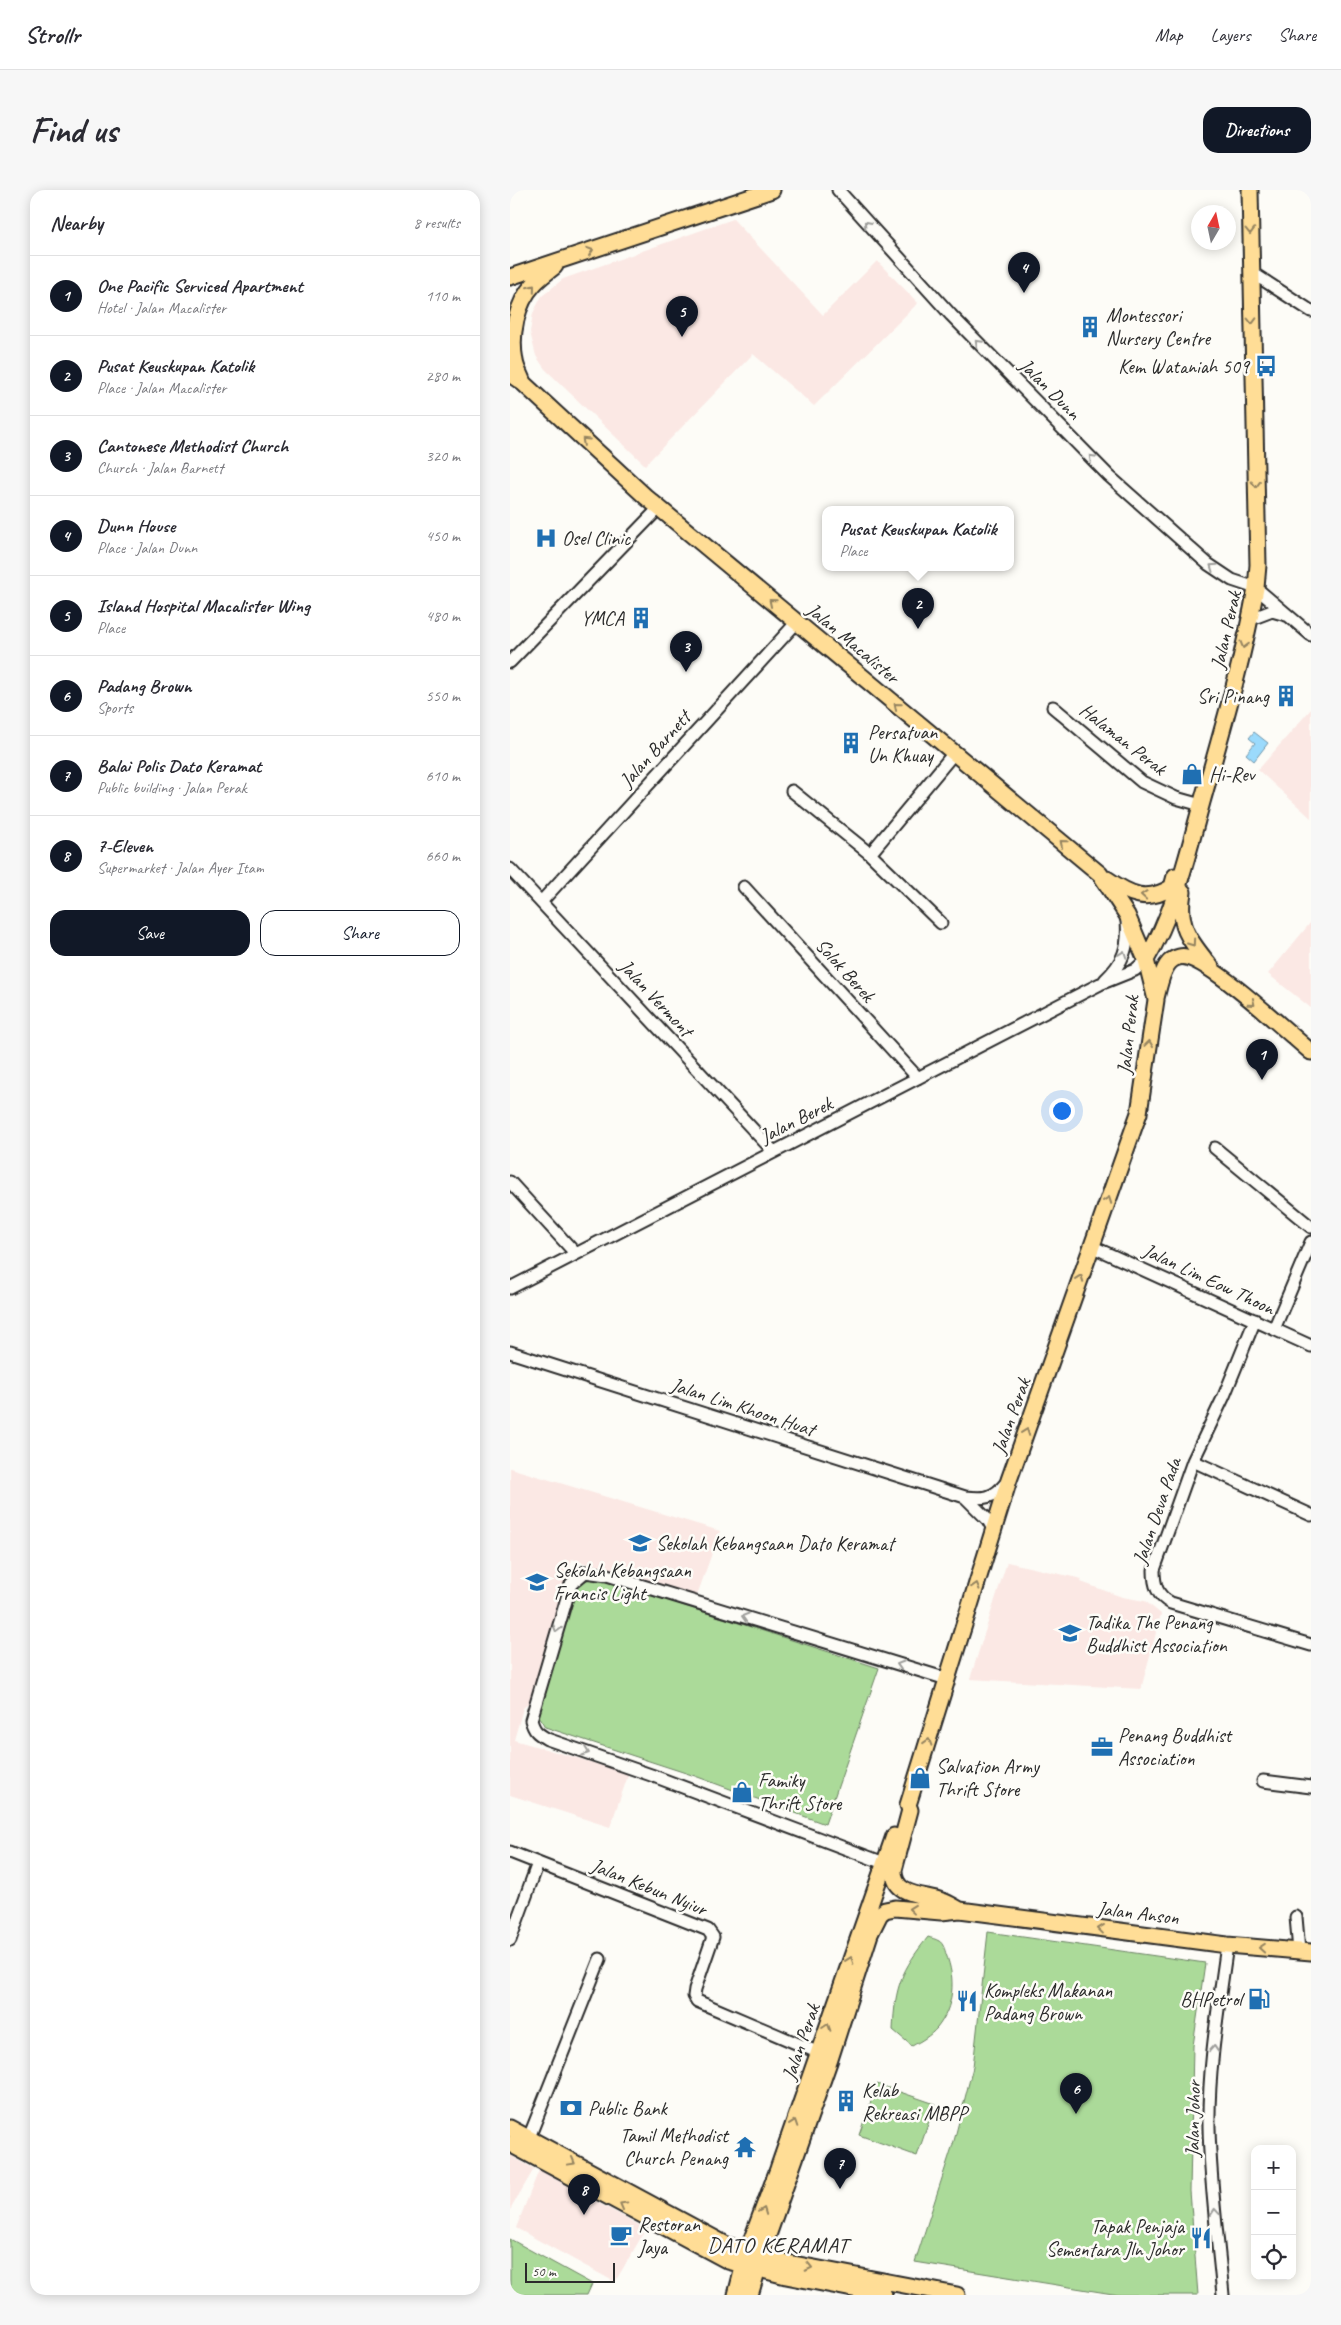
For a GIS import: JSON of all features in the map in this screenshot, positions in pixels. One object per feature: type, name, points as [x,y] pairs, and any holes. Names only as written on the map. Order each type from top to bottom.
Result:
[{"type":"main road","points":[[510,277],[772,190]]},
{"type":"main road","name":"Jalan Perak","points":[[828,2052],[884,1863],[903,1811],[908,1805],[1009,1480],[1139,1113],[1156,1000],[1146,960],[1166,922],[1186,862],[1226,719],[1251,619],[1258,565],[1250,190]]},
{"type":"main road","points":[[524,383],[515,362],[513,351],[513,336],[518,309],[534,284],[562,260]]},
{"type":"main road","name":"Jalan Macalister","points":[[510,374],[524,383],[659,508],[1100,874],[1127,915],[1146,960]]},
{"type":"main road","points":[[1100,874],[1131,893],[1146,897],[1161,894],[1172,887],[1195,814],[1202,804]]},
{"type":"main road","points":[[1186,862],[1180,914],[1183,926],[1190,940],[1214,972]]},
{"type":"main road","points":[[1156,1000],[1165,970],[1172,960],[1179,957],[1188,958],[1214,972],[1311,1052]]},
{"type":"main road","name":"Jalan Perak","points":[[908,1805],[910,1810],[894,1870],[894,1878],[899,1887],[911,1893],[942,1900],[960,1910]]},
{"type":"main road","name":"Jalan Perak","points":[[736,2295],[752,2261],[870,1934],[880,1914],[885,1910],[895,1908],[940,1912],[960,1910]]},
{"type":"main road","name":"Jalan Anson","points":[[960,1910],[1227,1945],[1305,1951]]},
{"type":"main road","points":[[510,2128],[521,2144],[696,2245],[728,2261],[752,2261],[957,2295]]},
{"type":"main road","points":[[752,2261],[884,2295]]},
{"type":"main road","name":"Jalan Perak","points":[[750,2295],[752,2261]]},
{"type":"street","name":"Jalan Dunn","points":[[838,190],[951,315],[1109,476],[1208,564],[1232,580],[1256,588]]},
{"type":"street","points":[[1252,272],[1311,311]]},
{"type":"street","points":[[510,662],[659,508]]},
{"type":"street","points":[[1256,588],[1311,635]]},
{"type":"street","points":[[1251,619],[1272,611],[1284,613],[1294,619]]},
{"type":"street","name":"Jalan Barnett","points":[[541,902],[796,622]]},
{"type":"street","name":"Halaman Perak","points":[[1053,707],[1142,782],[1176,798],[1202,804]]},
{"type":"street","points":[[870,854],[954,753]]},
{"type":"street","points":[[792,791],[870,854],[941,923]]},
{"type":"street","name":"Jalan Vermont","points":[[510,869],[774,1152]]},
{"type":"street","name":"Solok Berek","points":[[744,887],[918,1078]]},
{"type":"street","name":"Jalan Berek","points":[[1100,984],[1117,969],[1123,957],[1128,930],[1127,915]]},
{"type":"street","name":"Jalan Berek","points":[[510,1288],[1100,984],[1135,970],[1146,960]]},
{"type":"street","points":[[1215,1148],[1311,1227]]},
{"type":"street","points":[[510,1182],[576,1254]]},
{"type":"street","points":[[1274,1329],[1311,1242]]},
{"type":"street","name":"Jalan Lim Eow Thoon","points":[[1091,1246],[1311,1346]]},
{"type":"street","name":"Jalan Deva Pada","points":[[1255,1320],[1224,1396],[1193,1461],[1154,1570],[1154,1580],[1162,1598],[1171,1603],[1311,1645]]},
{"type":"street","name":"Jalan Lim Khoon Huat","points":[[510,1352],[965,1497],[990,1497],[998,1493],[1009,1480]]},
{"type":"street","points":[[1193,1461],[1311,1515]]},
{"type":"street","name":"Jalan Lim Khoon Huat","points":[[965,1497],[988,1520],[994,1529]]},
{"type":"street","points":[[884,1863],[651,1774],[547,1739],[533,1730],[531,1720],[571,1584],[585,1572],[607,1575],[947,1679]]},
{"type":"street","points":[[1263,1781],[1311,1787]]},
{"type":"street","name":"Jalan Kebun Nyiur","points":[[510,1852],[708,1930],[713,1937],[712,1945],[695,1989],[694,1996],[697,2000],[828,2052]]},
{"type":"street","points":[[510,1940],[538,1863]]},
{"type":"street","points":[[1296,1917],[1305,1951]]},
{"type":"street","name":"Jalan Johor","points":[[1223,2295],[1209,2125],[1216,2030],[1227,1945]]},
{"type":"street","points":[[521,2144],[600,1959]]},
{"type":"shaded area","points":[[733,219],[823,315],[877,261],[918,303],[814,406],[753,354],[645,465],[545,369],[536,356],[530,332],[533,313],[542,296],[563,279]]},
{"type":"shaded area","points":[[1311,709],[1311,818],[1258,770]]},
{"type":"shaded area","points":[[1311,922],[1311,1008],[1268,974]]},
{"type":"shaded area","points":[[510,1468],[720,1531],[696,1598],[572,1559],[529,1703],[523,1708],[514,1740],[629,1773],[610,1827],[510,1795]]},
{"type":"shaded area","name":"Tadika The Penang Buddhist Association","points":[[1007,1562],[1082,1579],[1081,1582],[1122,1597],[1145,1601],[1161,1614],[1141,1689],[970,1679]]},
{"type":"shaded area","points":[[510,2155],[534,2169],[510,2210]]},
{"type":"shaded area","points":[[539,2170],[646,2229],[615,2282],[516,2228]]},
{"type":"green space","points":[[590,1579],[601,1579],[879,1668],[825,1824],[695,1776],[545,1727],[539,1716],[575,1589]]},
{"type":"green space","points":[[988,1932],[1205,1963],[1193,2046],[1190,2191],[1198,2295],[1119,2295],[915,2262],[954,2141],[973,2067]]},
{"type":"green space","points":[[928,1937],[939,1941],[944,1947],[951,1973],[952,1992],[943,2020],[928,2036],[912,2046],[893,2030],[894,2015],[901,1980],[911,1960]]},
{"type":"green space","points":[[877,2084],[935,2104],[917,2156],[859,2135]]},
{"type":"green space","points":[[510,2239],[592,2284],[587,2295],[510,2295]]},
{"type":"water","points":[[1254,732],[1268,743],[1254,761],[1246,754],[1255,743],[1249,738]]},
{"type":"place","name":"Dunn House","points":[[1024,293]]},
{"type":"place","name":"Montessori Nursery Centre","points":[[1090,327]]},
{"type":"place","name":"Island Hospital Macalister Wing","points":[[682,337]]},
{"type":"place","name":"Kem Wataniah 509","points":[[1266,366]]},
{"type":"place","name":"Osel Clinic","points":[[546,538]]},
{"type":"place","name":"YMCA","points":[[641,618]]},
{"type":"place","name":"Pusat Keuskupan Katolik","points":[[918,629]]},
{"type":"place","name":"Cantonese Methodist Church","points":[[686,672]]},
{"type":"place","name":"Sri Pinang","points":[[1286,696]]},
{"type":"place","name":"Persatuan Un Khuay","points":[[851,743]]},
{"type":"place","name":"Hi-Rev","points":[[1192,774]]},
{"type":"place","name":"One Pacific Serviced Apartment","points":[[1262,1080]]},
{"type":"place","name":"Sekolah Kebangsaan Dato Keramat","points":[[640,1543]]},
{"type":"place","name":"Sekolah Kebangsaan Francis Light","points":[[537,1582]]},
{"type":"place","name":"Tadika The Penang Buddhist Association","points":[[1070,1633]]},
{"type":"place","name":"Penang Buddhist Association","points":[[1102,1747]]},
{"type":"place","name":"Salvation Army Thrift Store","points":[[920,1778]]},
{"type":"place","name":"Famiky Thrift Store","points":[[742,1792]]},
{"type":"place","name":"BHPetrol","points":[[1259,1999]]},
{"type":"place","name":"Kompleks Makanan Padang Brown","points":[[967,2001]]},
{"type":"place","name":"Kelab Rekreasi MBPP","points":[[846,2101]]},
{"type":"place","name":"Public Bank","points":[[571,2108]]},
{"type":"place","name":"Padang Brown","points":[[1076,2114]]},
{"type":"place","name":"Tamil Methodist Church Penang","points":[[745,2147]]},
{"type":"place","name":"Balai Polis Dato Keramat","points":[[840,2189]]},
{"type":"place","name":"7-Eleven","points":[[584,2215]]},
{"type":"place","name":"Restoran Jaya","points":[[621,2235]]},
{"type":"place","name":"Tapak Penjaja Sementara Jln Johor","points":[[1201,2238]]},
{"type":"district","name":"DATO KERAMAT","points":[[778,2245]]}]
